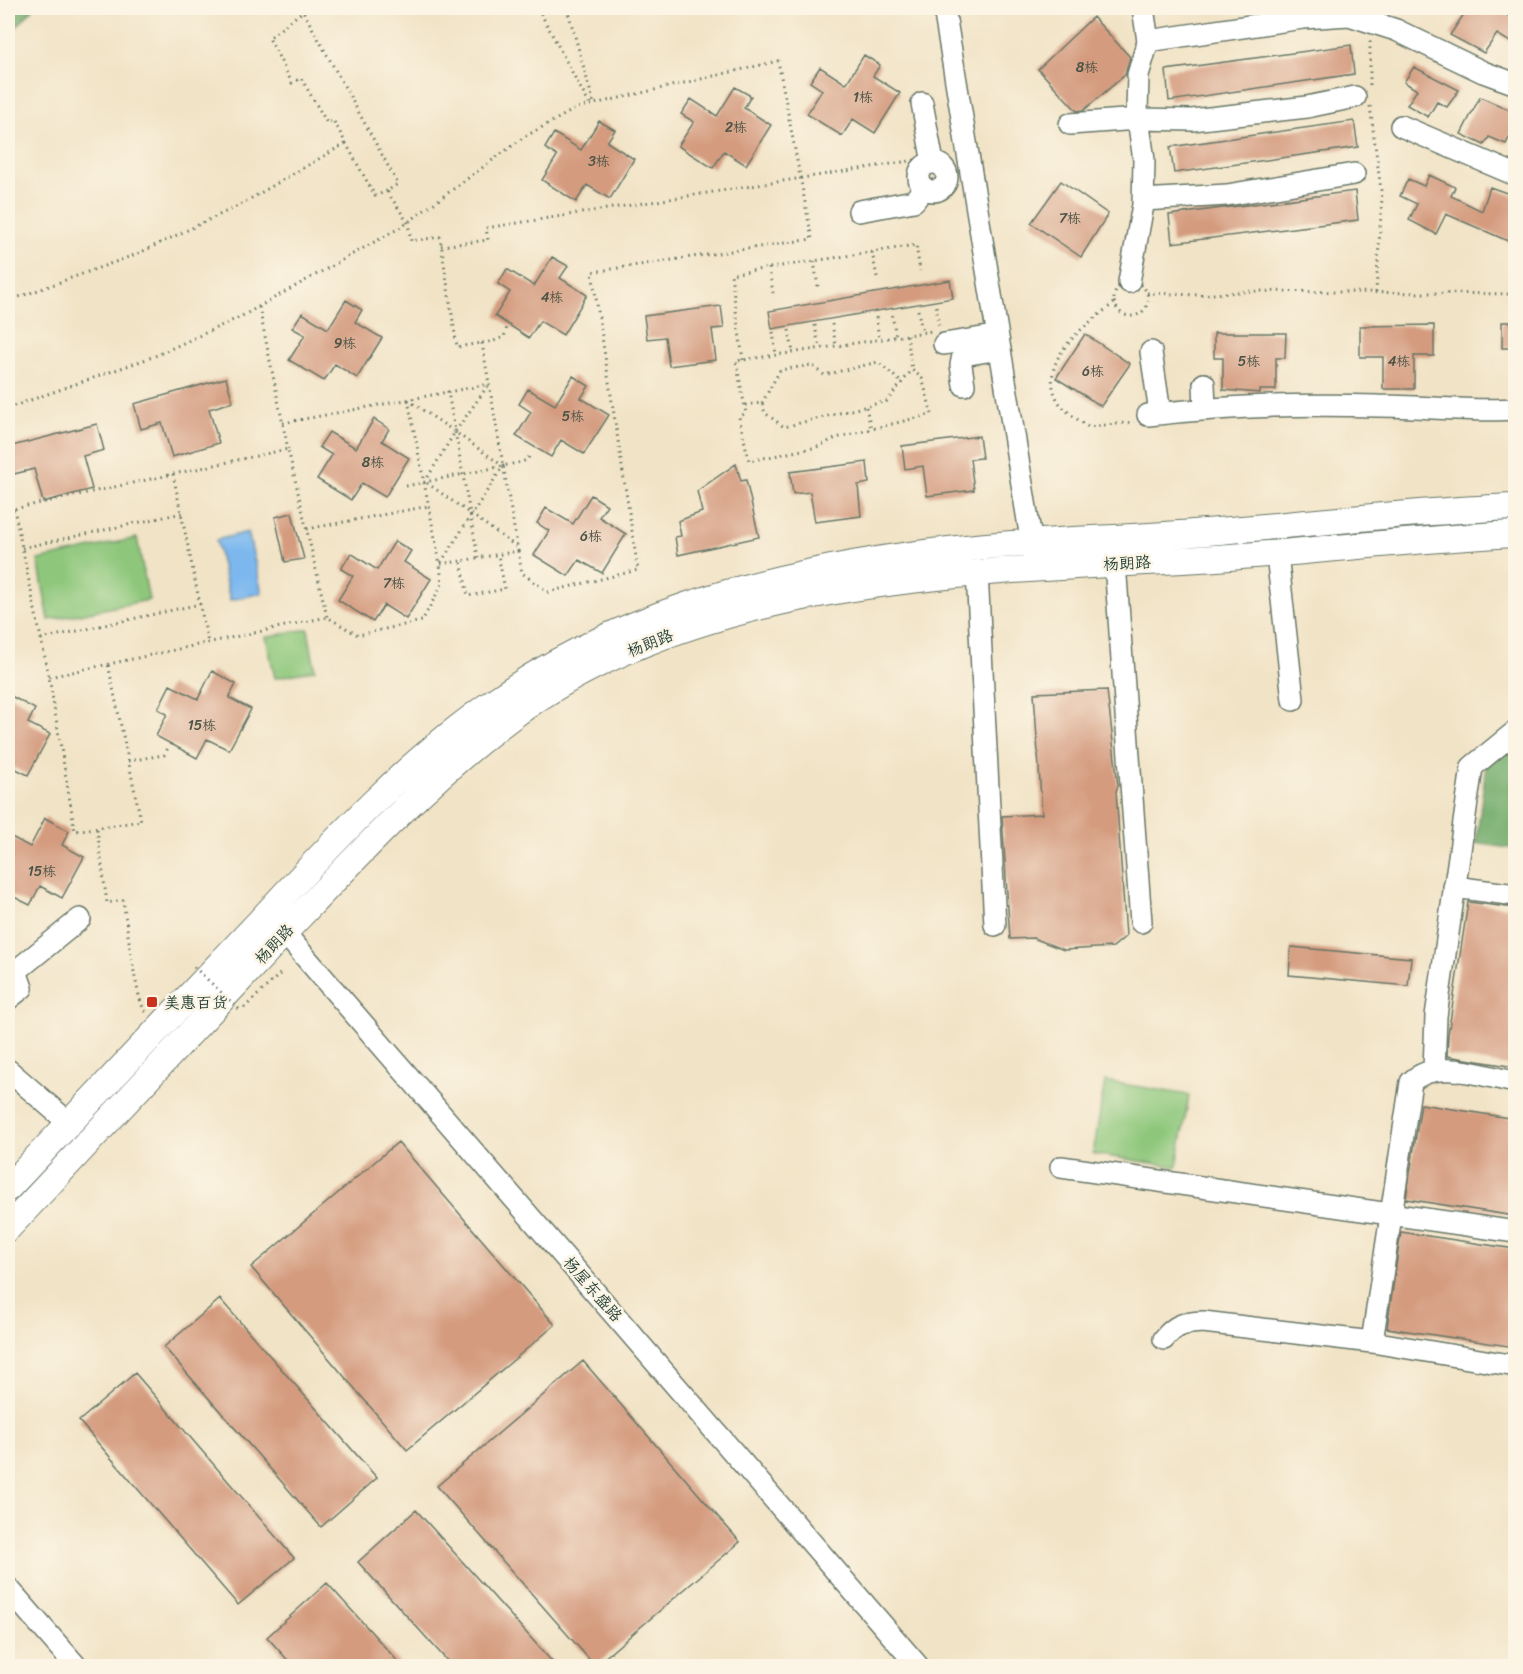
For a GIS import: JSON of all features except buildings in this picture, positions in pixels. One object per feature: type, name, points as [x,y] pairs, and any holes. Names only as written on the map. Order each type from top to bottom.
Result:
[{"type":"main road","name":"杨朗路","points":[[8,1188],[374,801],[443,739],[495,700],[576,651],[684,608],[742,589],[819,570],[944,551],[1032,543],[1267,527],[1441,510],[1515,507]]},
{"type":"main road","name":"杨朗路","points":[[8,1228],[383,828],[425,789],[515,714],[563,684],[628,651],[723,617],[828,593],[977,572],[1277,554],[1515,534]]},
{"type":"street","points":[[944,8],[1036,568]]},
{"type":"street","points":[[1129,282],[1143,200],[1144,160],[1138,119],[1138,75],[1148,41],[1143,8]]},
{"type":"street","points":[[1148,41],[1326,16],[1348,15],[1396,30],[1483,72],[1515,84]]},
{"type":"street","points":[[1070,124],[1138,119],[1192,120],[1307,107],[1364,96]]},
{"type":"street","points":[[922,103],[936,167]]},
{"type":"street","points":[[1401,126],[1515,175]]},
{"type":"street","points":[[859,211],[914,201],[924,188],[919,174],[936,167],[970,169]]},
{"type":"street","points":[[1143,200],[1227,195],[1353,174]]},
{"type":"street","points":[[944,344],[999,342]]},
{"type":"street","points":[[964,386],[961,365],[963,356],[999,342]]},
{"type":"street","points":[[1151,352],[1154,414],[1205,409],[1378,405],[1483,411],[1515,409]]},
{"type":"street","points":[[1204,384],[1205,409]]},
{"type":"street","points":[[1277,554],[1293,700]]},
{"type":"street","points":[[1115,563],[1141,922]]},
{"type":"street","points":[[977,572],[995,925]]},
{"type":"street","points":[[1434,1070],[1436,1016],[1472,767],[1515,732]]},
{"type":"street","points":[[1454,887],[1515,895]]},
{"type":"street","name":"杨屋东盛路","points":[[267,913],[918,1666]]},
{"type":"street","points":[[8,999],[22,988],[12,964],[80,919]]},
{"type":"street","points":[[8,1070],[69,1123]]},
{"type":"street","points":[[1372,1342],[1389,1214],[1411,1082],[1420,1074],[1434,1070],[1515,1082]]},
{"type":"street","points":[[1061,1167],[1515,1232]]},
{"type":"street","points":[[1164,1339],[1173,1328],[1182,1323],[1203,1322],[1372,1342],[1515,1366]]},
{"type":"street","points":[[8,1588],[76,1666]]},
{"type":"path","points":[[538,8],[589,105]]},
{"type":"path","points":[[567,8],[594,104]]},
{"type":"path","points":[[303,11],[399,184],[387,191],[375,196],[333,120],[327,123],[301,78],[292,83],[269,38],[303,11]]},
{"type":"path","points":[[1371,22],[1364,96],[1382,198],[1376,292]]},
{"type":"path","points":[[8,408],[155,356],[259,306],[408,223],[524,137],[553,119],[589,105],[778,61],[812,239],[592,272],[638,570],[548,592],[522,573],[482,343]]},
{"type":"path","points":[[8,301],[137,254],[238,206],[346,143]]},
{"type":"path","points":[[441,246],[488,240],[486,228],[900,161],[922,160],[936,167]]},
{"type":"path","points":[[387,191],[408,223],[411,241],[440,237],[457,347],[504,337],[507,327]]},
{"type":"path","points":[[742,360],[731,274],[916,246],[920,271]]},
{"type":"path","points":[[873,252],[877,277]]},
{"type":"path","points":[[814,261],[818,287]]},
{"type":"path","points":[[769,268],[773,293]]},
{"type":"path","points":[[1147,293],[1199,295],[1254,291],[1515,294]]},
{"type":"path","points":[[1114,303],[1061,351],[1051,377],[1058,401],[1088,428],[1131,423],[1154,414]]},
{"type":"path","points":[[259,306],[288,449],[327,617]]},
{"type":"path","points":[[907,335],[912,370],[922,378],[932,414],[836,438],[817,447],[749,461],[739,417],[746,413],[736,361],[933,330],[940,333],[936,306]]},
{"type":"path","points":[[918,310],[922,332]]},
{"type":"path","points":[[892,315],[896,336]]},
{"type":"path","points":[[876,317],[879,339]]},
{"type":"path","points":[[832,324],[836,346]]},
{"type":"path","points":[[815,325],[819,348]]},
{"type":"path","points":[[789,330],[793,352]]},
{"type":"path","points":[[773,332],[776,355]]},
{"type":"path","points":[[902,382],[878,362],[824,375],[812,365],[780,369],[762,403],[765,413],[784,427],[887,401],[912,370]]},
{"type":"path","points":[[283,423],[489,384]]},
{"type":"path","points":[[425,482],[455,432],[489,384]]},
{"type":"path","points":[[448,392],[478,558]]},
{"type":"path","points":[[408,400],[503,466]]},
{"type":"path","points":[[49,677],[327,617],[358,635],[422,621],[442,584],[430,506],[408,400]]},
{"type":"path","points":[[744,405],[762,403]]},
{"type":"path","points":[[866,407],[871,429]]},
{"type":"path","points":[[9,510],[288,449]]},
{"type":"path","points":[[406,486],[522,462],[528,459],[530,453]]},
{"type":"path","points":[[440,564],[503,466]]},
{"type":"path","points":[[173,474],[208,643]]},
{"type":"path","points":[[425,482],[518,549]]},
{"type":"path","points":[[307,529],[430,506]]},
{"type":"path","points":[[14,509],[49,677],[75,831],[141,821],[108,664]]},
{"type":"path","points":[[22,548],[182,513]]},
{"type":"path","points":[[440,564],[498,555],[518,549]]},
{"type":"path","points":[[461,561],[468,596],[505,589],[498,555]]},
{"type":"path","points":[[41,639],[201,604]]},
{"type":"path","points":[[128,761],[164,755],[172,741]]},
{"type":"path","points":[[97,828],[107,903],[123,900],[142,1009],[161,1025]]},
{"type":"path","points":[[194,967],[241,1011]]},
{"type":"green space","points":[[8,8],[34,8],[8,36]]},
{"type":"green space","points":[[137,538],[149,600],[49,620],[38,560]]},
{"type":"green space","points":[[308,629],[315,670],[275,678],[266,637]]},
{"type":"green space","points":[[1515,742],[1515,849],[1476,843],[1486,766]]},
{"type":"green space","points":[[1105,1081],[1189,1095],[1177,1167],[1093,1154]]},
{"type":"water","points":[[248,532],[262,593],[230,600],[216,540]]},
{"type":"place","name":"美惠百货","points":[[152,1002]]}]
